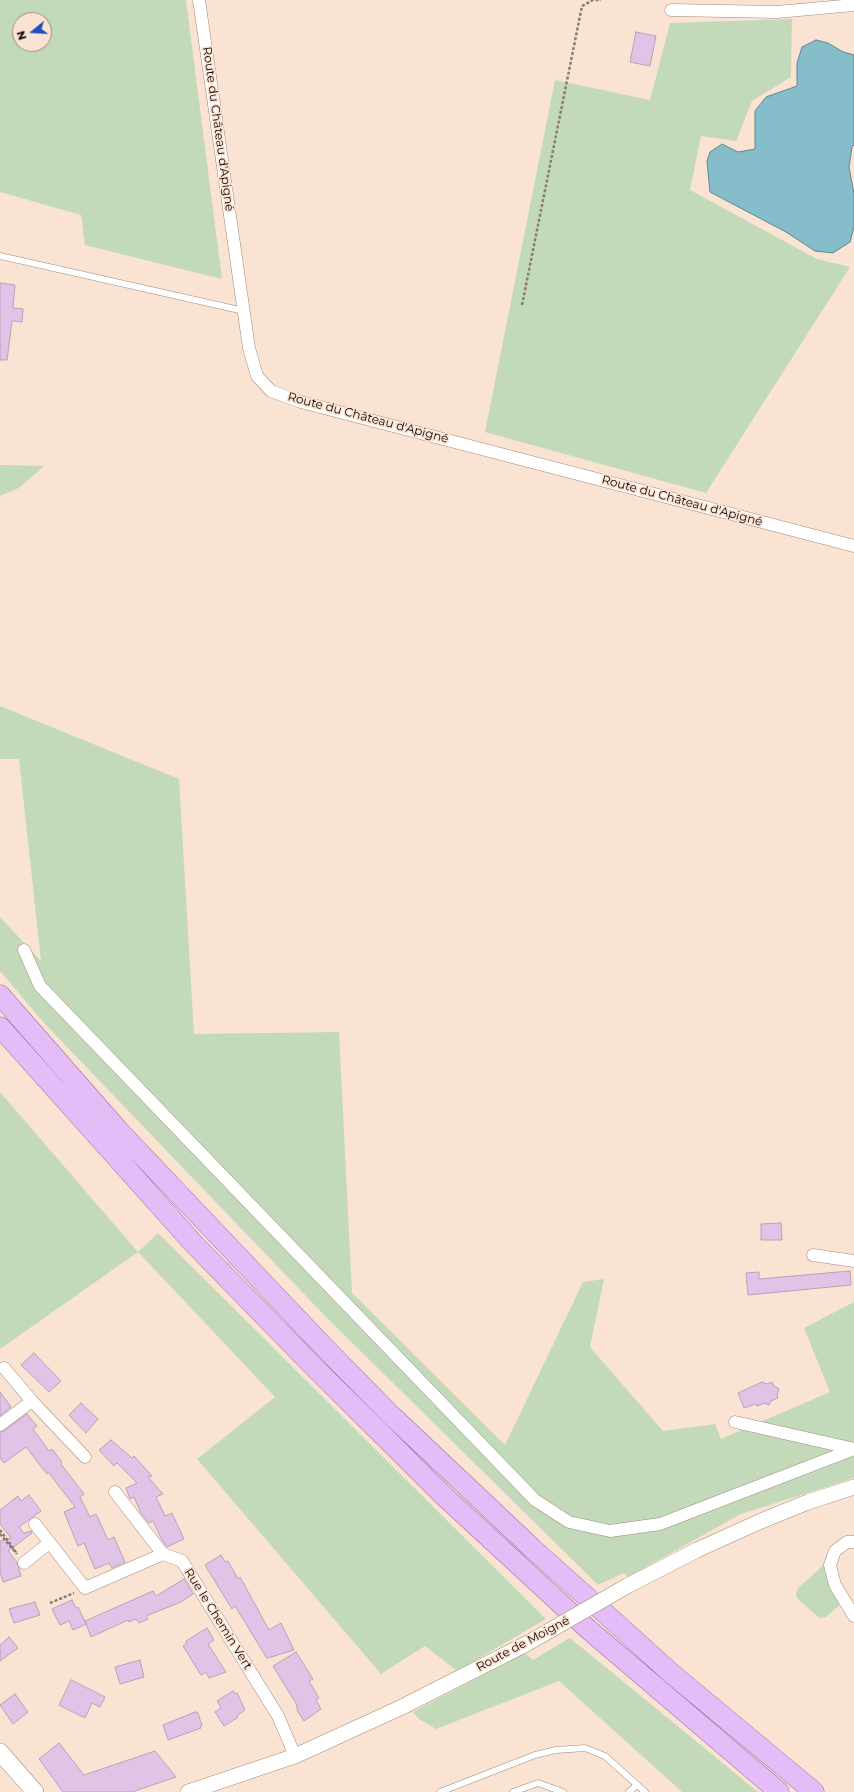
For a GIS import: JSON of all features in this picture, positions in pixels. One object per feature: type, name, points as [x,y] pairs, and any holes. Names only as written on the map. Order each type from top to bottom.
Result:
[{"type":"highway","points":[[0,995],[119,1131],[324,1348],[392,1416],[478,1498],[608,1616],[689,1688],[814,1792]]},
{"type":"highway","points":[[0,1027],[194,1244],[314,1367],[444,1496],[588,1629],[778,1792]]},
{"type":"main road","points":[[0,1752],[35,1792]]},
{"type":"street","name":"Route du Château d'Apigné","points":[[199,0],[250,348],[257,376],[270,391],[301,402],[854,546]]},
{"type":"street","points":[[671,10],[777,12],[854,5]]},
{"type":"street","points":[[24,950],[40,986],[535,1500],[569,1522],[610,1531],[660,1524],[854,1449]]},
{"type":"street","points":[[813,1255],[854,1261]]},
{"type":"street","points":[[4,1368],[32,1401],[85,1457]]},
{"type":"street","points":[[0,1425],[32,1401]]},
{"type":"street","points":[[735,1422],[854,1449]]},
{"type":"street","name":"Route de Moigné","points":[[188,1792],[295,1756],[402,1707],[528,1643],[627,1586],[697,1550],[761,1521],[808,1502],[854,1488]]},
{"type":"street","points":[[35,1524],[85,1588],[163,1554],[115,1492]]},
{"type":"street","points":[[854,1542],[847,1542],[835,1551],[830,1565],[835,1585],[854,1616]]},
{"type":"street","points":[[24,1563],[49,1543]]},
{"type":"street","name":"Rue le Chemin Vert","points":[[163,1554],[182,1561],[278,1716],[295,1756]]},
{"type":"lane","points":[[0,256],[244,311]]},
{"type":"lane","points":[[440,1792],[535,1756],[556,1750],[584,1748],[605,1756],[645,1792]]},
{"type":"lane","points":[[513,1792],[538,1783],[563,1792]]},
{"type":"lane","points":[[629,1792],[637,1785]]},
{"type":"path","points":[[522,305],[582,6],[593,0],[601,0]]},
{"type":"path","points":[[0,1530],[16,1553]]},
{"type":"path","points":[[0,1534],[24,1563]]},
{"type":"path","points":[[50,1603],[85,1588]]},
{"type":"green space","points":[[0,0],[186,0],[222,279],[85,245],[81,215],[0,192]]},
{"type":"green space","points":[[792,19],[791,77],[752,101],[736,141],[701,136],[690,190],[817,259],[850,267],[706,493],[485,432],[555,80],[650,100],[670,23]]},
{"type":"green space","points":[[0,465],[44,466],[19,488],[0,496]]},
{"type":"green space","points":[[0,706],[179,779],[194,1034],[339,1032],[352,1293],[505,1445],[583,1282],[604,1279],[590,1347],[663,1431],[715,1424],[721,1439],[830,1392],[804,1328],[854,1302],[854,1478],[741,1514],[628,1577],[624,1573],[598,1585],[327,1318],[44,1023],[0,971],[0,917],[41,961],[19,759],[0,759]]},
{"type":"green space","points":[[0,1092],[138,1252],[0,1349]]},
{"type":"green space","points":[[158,1233],[546,1619],[457,1671],[425,1646],[381,1674],[197,1459],[275,1397],[138,1252]]},
{"type":"green space","points":[[825,1564],[841,1604],[826,1617],[822,1618],[818,1617],[797,1598],[796,1593],[799,1587]]},
{"type":"green space","points":[[570,1638],[758,1792],[682,1792],[559,1681],[436,1729],[419,1719],[413,1712],[525,1653],[533,1660]]},
{"type":"water","points":[[816,40],[828,43],[843,52],[854,55],[854,145],[852,147],[849,167],[854,194],[854,227],[850,242],[833,253],[815,251],[786,232],[710,192],[707,161],[710,152],[722,144],[738,152],[755,149],[755,111],[766,97],[797,86],[797,63],[802,47]]},
{"type":"building","points":[[636,32],[656,36],[650,66],[630,62]]},
{"type":"building","points":[[0,283],[15,285],[13,308],[23,309],[22,322],[12,321],[7,360],[0,360]]},
{"type":"building","points":[[781,1223],[782,1240],[761,1240],[761,1224]]},
{"type":"building","points":[[850,1271],[851,1285],[748,1295],[746,1273],[759,1272],[759,1279]]},
{"type":"building","points":[[34,1353],[61,1381],[49,1392],[21,1365]]},
{"type":"building","points":[[762,1382],[767,1384],[772,1382],[774,1386],[779,1389],[777,1395],[778,1398],[771,1401],[769,1405],[765,1403],[757,1406],[756,1404],[744,1408],[738,1393]]},
{"type":"building","points":[[0,1392],[11,1407],[0,1416]]},
{"type":"building","points":[[81,1403],[98,1419],[86,1433],[69,1415]]},
{"type":"building","points":[[27,1414],[37,1426],[33,1429],[49,1451],[52,1449],[62,1462],[61,1464],[84,1494],[80,1497],[90,1517],[96,1514],[108,1540],[114,1537],[125,1562],[112,1568],[109,1563],[95,1569],[84,1543],[78,1546],[64,1512],[75,1507],[49,1473],[47,1474],[26,1447],[4,1463],[0,1458],[0,1432],[4,1431]]},
{"type":"building","points":[[111,1440],[132,1458],[134,1456],[152,1476],[148,1477],[163,1494],[156,1497],[165,1516],[172,1513],[184,1539],[167,1547],[153,1521],[149,1523],[141,1513],[134,1497],[130,1499],[126,1488],[137,1483],[117,1463],[114,1466],[99,1450]]},
{"type":"building","points":[[29,1495],[41,1511],[19,1527],[24,1533],[31,1531],[32,1533],[8,1551],[17,1562],[21,1576],[3,1582],[0,1572],[0,1541],[11,1538],[0,1524],[0,1510],[18,1496],[21,1501]]},
{"type":"building","points":[[221,1555],[225,1562],[228,1561],[238,1579],[240,1577],[269,1630],[281,1623],[294,1650],[268,1658],[266,1657],[235,1606],[232,1609],[205,1565]]},
{"type":"building","points":[[184,1579],[193,1594],[181,1602],[146,1616],[148,1619],[139,1623],[136,1619],[129,1622],[128,1620],[91,1637],[85,1621],[153,1591],[156,1596]]},
{"type":"building","points":[[72,1600],[76,1608],[78,1607],[86,1624],[73,1630],[69,1621],[60,1625],[52,1609]]},
{"type":"building","points":[[35,1602],[40,1615],[14,1623],[9,1609]]},
{"type":"building","points":[[207,1628],[214,1640],[208,1644],[226,1672],[209,1678],[206,1672],[201,1675],[183,1646],[187,1643],[186,1641]]},
{"type":"building","points":[[9,1637],[18,1648],[0,1661],[0,1645]]},
{"type":"building","points":[[296,1652],[313,1679],[309,1681],[319,1698],[316,1700],[321,1709],[304,1721],[297,1710],[297,1705],[273,1666]]},
{"type":"building","points":[[140,1660],[144,1677],[120,1684],[115,1667]]},
{"type":"building","points":[[71,1680],[105,1697],[100,1707],[92,1703],[85,1718],[59,1705]]},
{"type":"building","points":[[233,1691],[235,1694],[237,1693],[245,1710],[238,1715],[237,1718],[224,1726],[215,1712],[221,1708],[217,1701]]},
{"type":"building","points":[[15,1694],[28,1712],[13,1724],[0,1705]]},
{"type":"building","points":[[195,1712],[198,1713],[202,1726],[200,1727],[201,1728],[168,1740],[163,1725]]},
{"type":"building","points":[[59,1743],[84,1775],[155,1751],[176,1777],[132,1792],[63,1792],[39,1759]]}]
